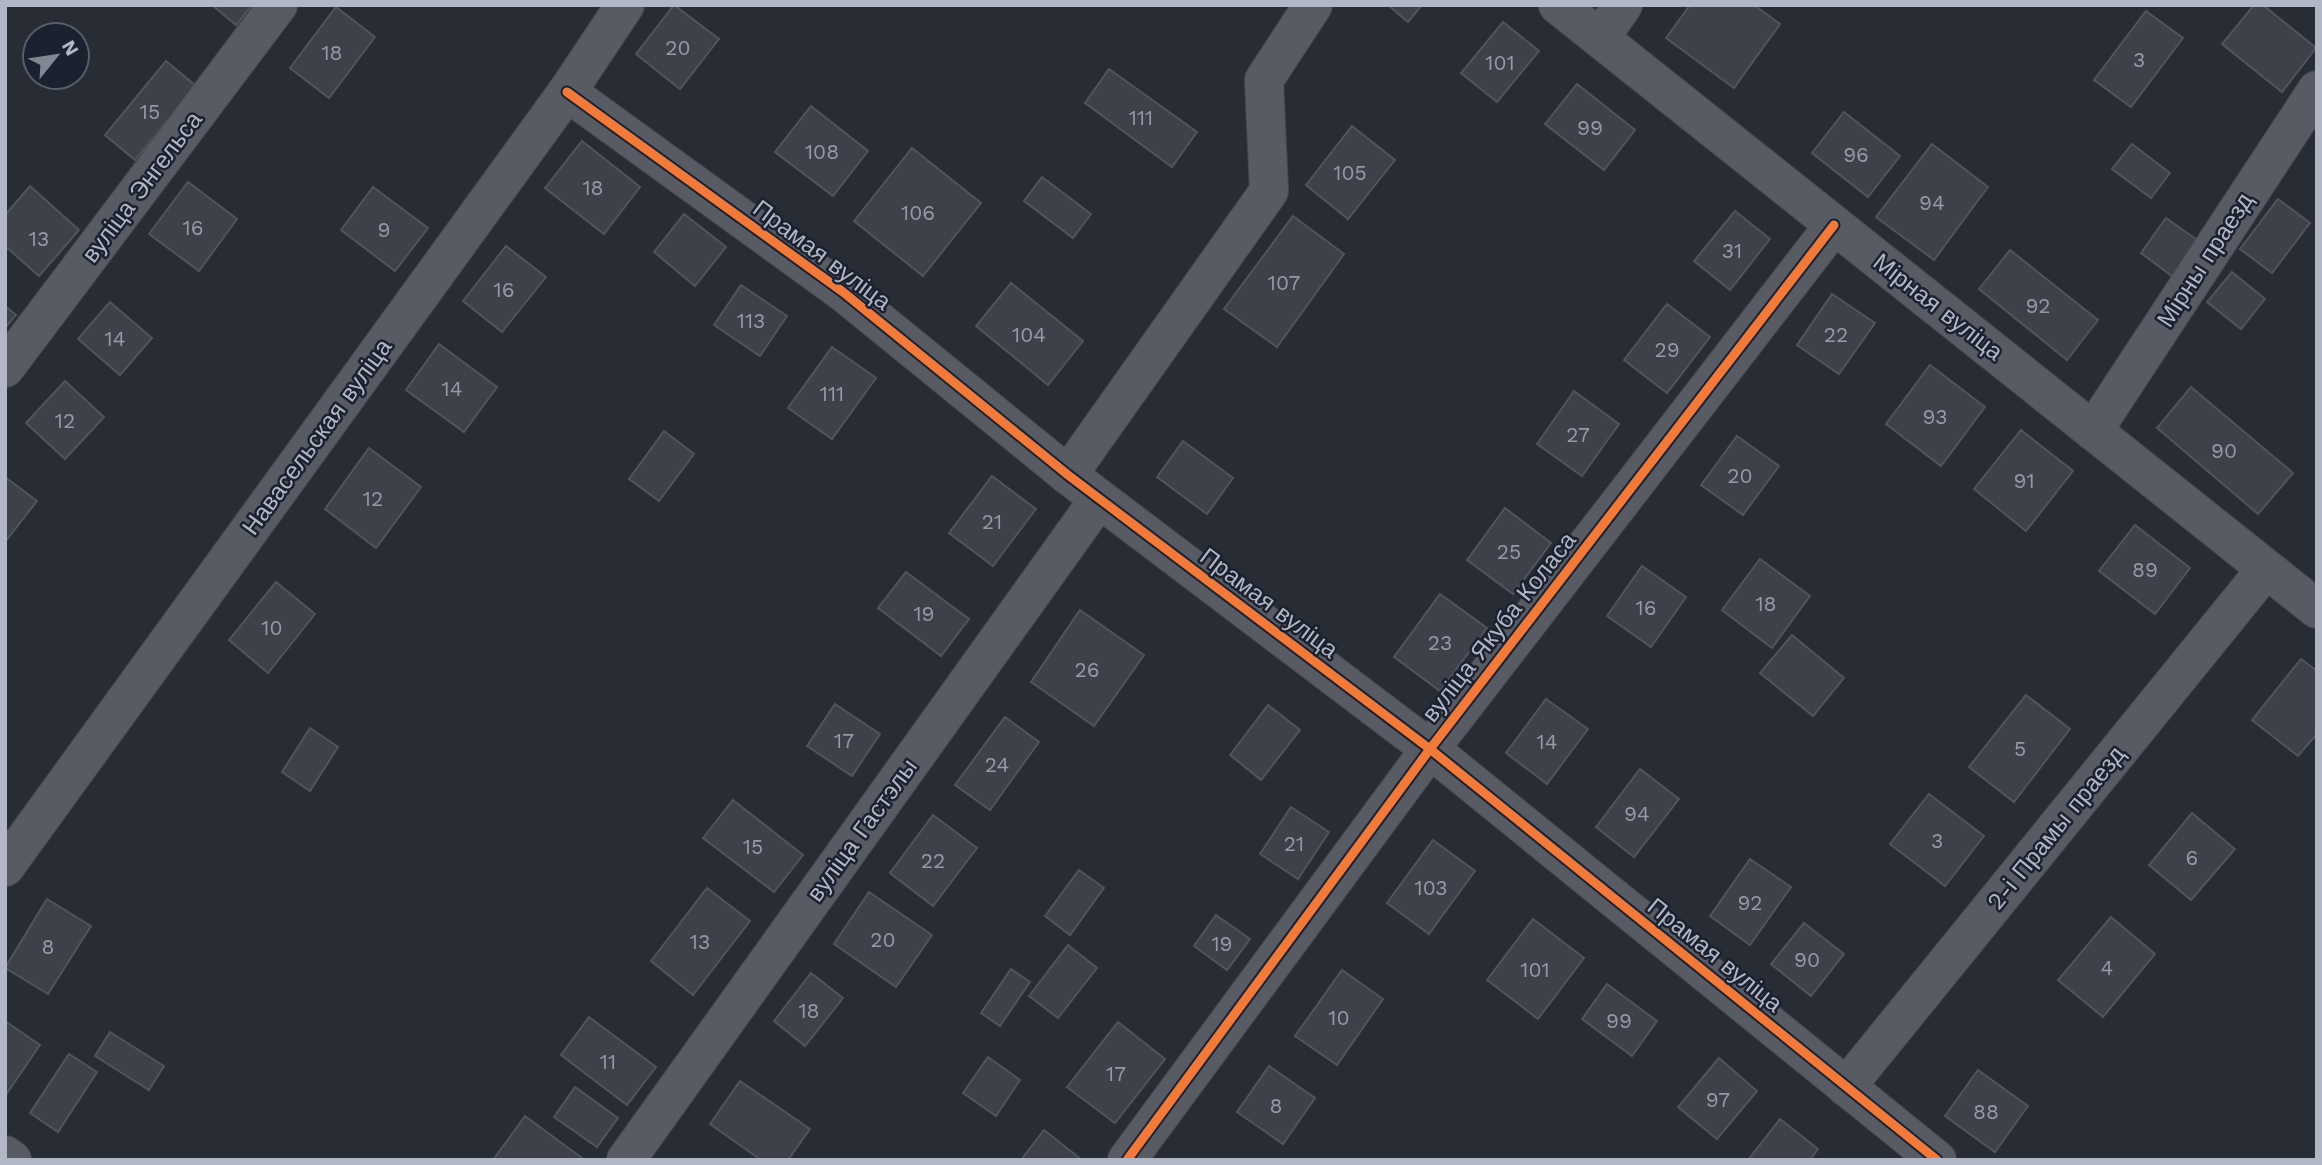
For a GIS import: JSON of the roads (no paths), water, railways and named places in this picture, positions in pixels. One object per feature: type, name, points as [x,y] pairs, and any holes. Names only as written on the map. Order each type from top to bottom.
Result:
[{"type":"street","name":"вуліца Энгельса","points":[[5,368],[278,5]]},
{"type":"street","name":"Навасельская вуліца","points":[[5,867],[567,92],[625,5]]},
{"type":"street","points":[[1068,475],[1269,191],[1264,80],[1313,5]]},
{"type":"street","name":"Мірная вуліца","points":[[1558,5],[2317,609]]},
{"type":"street","points":[[1600,38],[1623,5]]},
{"type":"street","name":"Мірны праезд","points":[[2094,431],[2317,90]]},
{"type":"street","name":"Прамая вуліца","points":[[567,92],[843,292],[1068,475],[1430,749],[1937,1160]]},
{"type":"street","name":"вуліца Якуба Коласа","points":[[1127,1160],[1430,749],[1834,225]]},
{"type":"street","name":"вуліца Гастэлы","points":[[626,1160],[1099,499]]},
{"type":"street","name":"2-і Прамы праезд","points":[[1846,1087],[2266,569]]},
{"type":"street","points":[[5,1155],[12,1160]]}]
